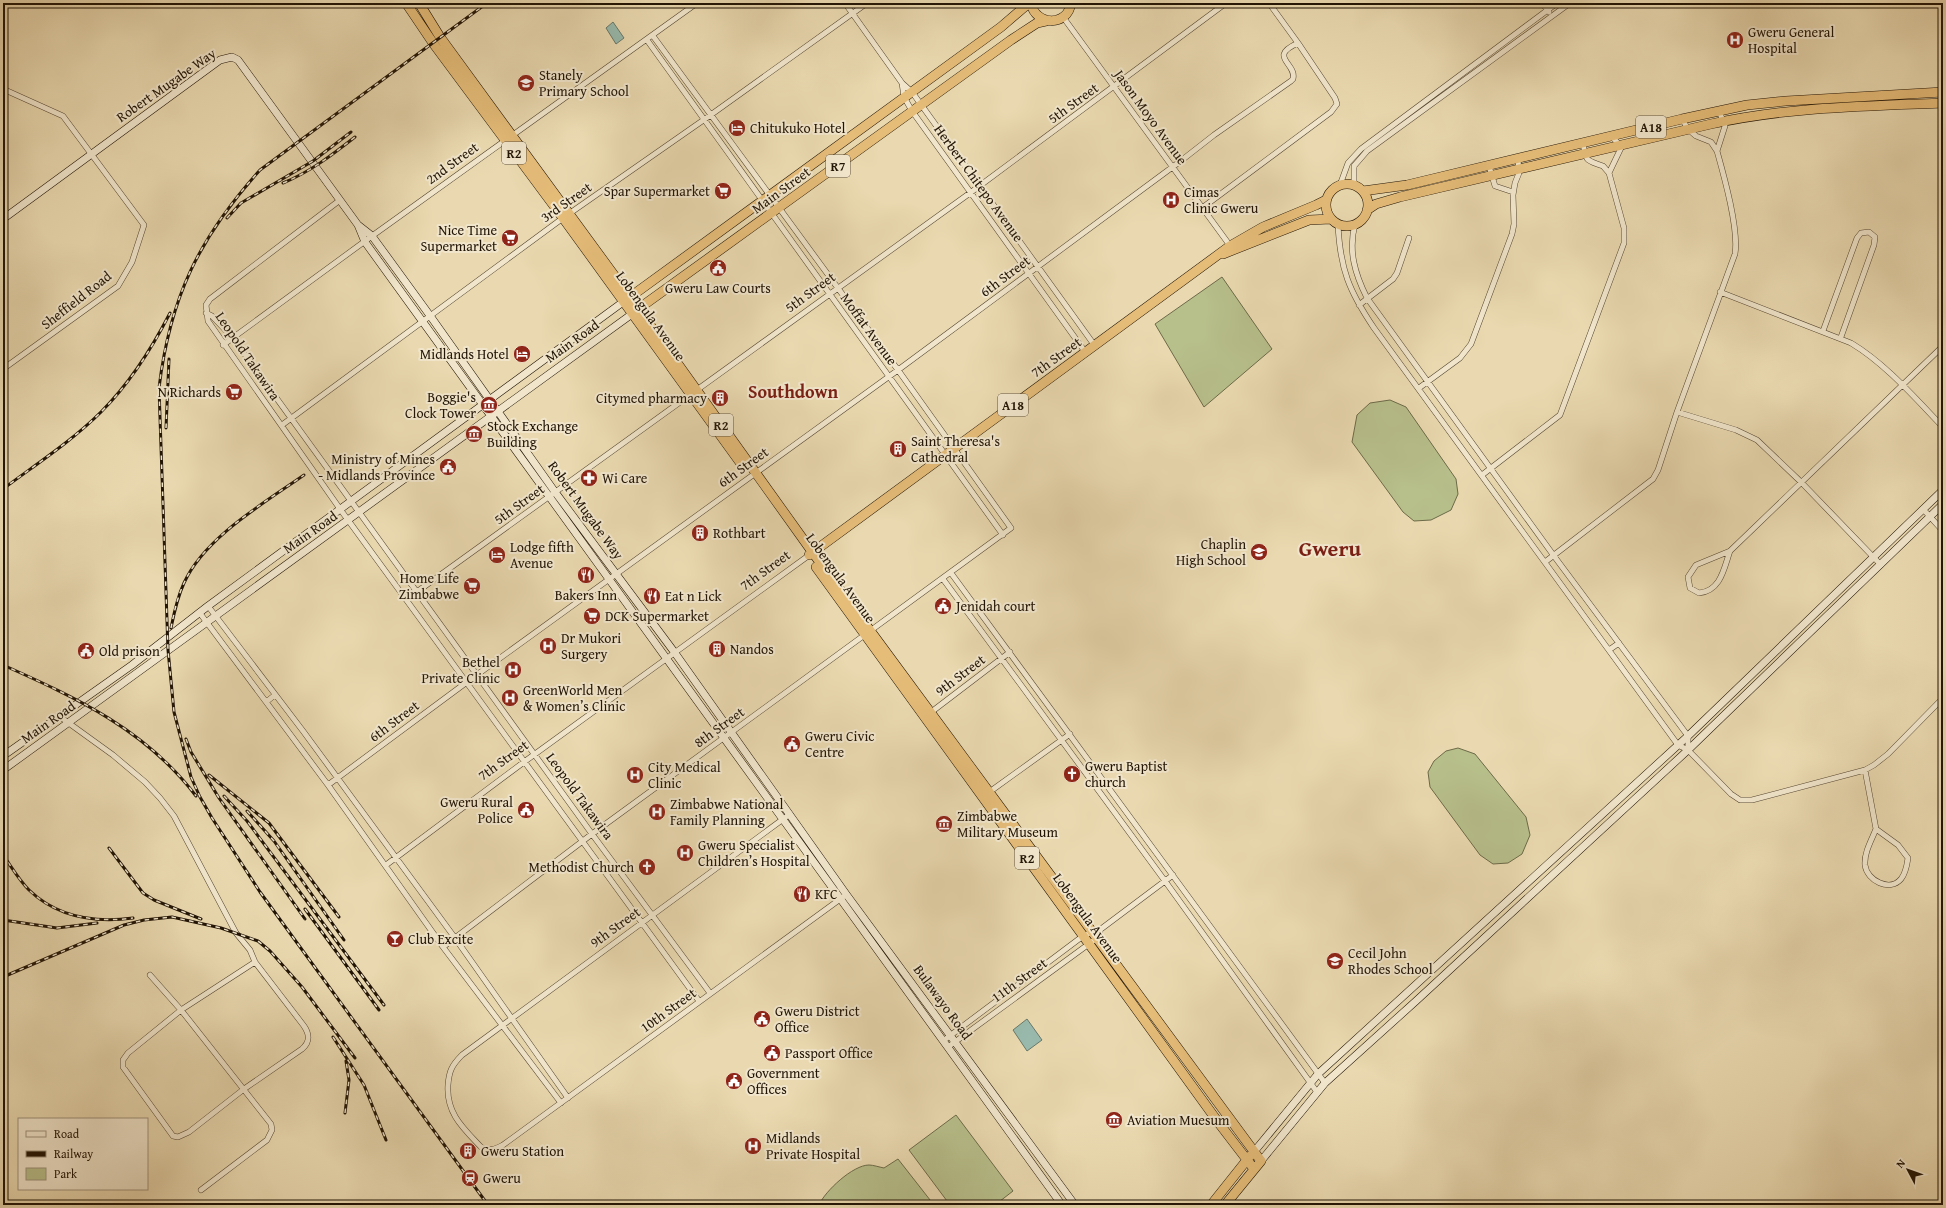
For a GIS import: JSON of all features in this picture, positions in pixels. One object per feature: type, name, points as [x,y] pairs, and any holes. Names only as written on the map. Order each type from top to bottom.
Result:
[{"type":"highway","name":"Lobengula Avenue","points":[[406,3],[433,43],[508,138],[566,216],[927,715],[1094,935],[1260,1162]]},
{"type":"highway","name":"Lobengula Avenue","points":[[419,3],[508,138]]},
{"type":"highway","name":"Main Street","points":[[627,300],[1001,27],[1030,3],[1035,14],[1046,21],[1052,22],[1063,17]]},
{"type":"highway","points":[[1063,17],[1068,13],[1071,3]]},
{"type":"highway","name":"Main Street","points":[[635,311],[822,178],[1011,40],[1037,24],[1046,21]]},
{"type":"highway","points":[[1001,27],[1011,40]]},
{"type":"highway","points":[[956,60],[965,73]]},
{"type":"highway","points":[[1940,92],[1941,103]]},
{"type":"highway","name":"A18","points":[[1334,221],[1349,226],[1360,221],[1367,210],[1376,204],[1400,197],[1491,177],[1519,169],[1724,121],[1759,114],[1884,95],[1940,92]]},
{"type":"highway","points":[[1884,95],[1885,105]]},
{"type":"highway","name":"A18","points":[[1363,191],[1407,185],[1682,119],[1747,105],[1885,105],[1941,103]]},
{"type":"highway","points":[[858,130],[868,144]]},
{"type":"highway","points":[[813,164],[822,178]]},
{"type":"highway","points":[[1340,185],[1354,185],[1363,191],[1366,196],[1367,210]]},
{"type":"highway","name":"A18","points":[[1326,200],[1334,188],[1340,185]]},
{"type":"highway","points":[[1326,200],[1325,206],[1334,221]]},
{"type":"highway","name":"7th Street","points":[[810,554],[1219,255],[1263,227],[1326,200]]},
{"type":"highway","name":"7th Street","points":[[1232,248],[1309,220],[1334,221]]},
{"type":"highway","points":[[718,233],[727,246]]},
{"type":"highway","points":[[680,261],[688,273]]},
{"type":"highway","name":"Lobengula Avenue","points":[[986,794],[1086,940],[1254,1169]]},
{"type":"highway","points":[[1212,1205],[1253,1152]]},
{"type":"highway","points":[[1225,1205],[1260,1162]]},
{"type":"main road","name":"Robert Mugabe Way","points":[[3,219],[220,60],[232,57],[238,60],[252,76],[358,225],[365,242],[491,416],[552,494],[613,576],[674,653],[782,819]]},
{"type":"main road","name":"Robert Mugabe Way","points":[[358,225],[372,236],[499,410],[552,494]]},
{"type":"main road","name":"Main Road","points":[[3,756],[132,665],[199,612],[627,300]]},
{"type":"main road","name":"Main Road","points":[[3,770],[275,572],[359,513],[635,311]]},
{"type":"main road","points":[[1253,1152],[1318,1074],[1688,736],[1943,490]]},
{"type":"main road","points":[[1260,1162],[1325,1083],[1422,996],[1688,750],[1943,504]]},
{"type":"main road","points":[[269,562],[275,572]]},
{"type":"main road","name":"Robert Mugabe Way","points":[[613,576],[667,658],[790,814]]},
{"type":"main road","name":"Bulawayo Road","points":[[790,814],[846,894],[954,1038],[1075,1205]]},
{"type":"main road","name":"Bulawayo Road","points":[[782,819],[1062,1205]]},
{"type":"street","name":"2nd Street","points":[[224,345],[372,236],[508,138],[654,36],[697,3]]},
{"type":"street","name":"Herbert Chitepo Avenue","points":[[844,3],[902,83],[908,94],[912,111],[1086,353]]},
{"type":"street","name":"3rd Street","points":[[282,425],[431,317],[566,216],[867,3]]},
{"type":"street","name":"5th Street","points":[[407,598],[1115,87],[1226,3]]},
{"type":"street","points":[[1202,208],[1331,112],[1337,104],[1335,98],[1298,43],[1269,3]]},
{"type":"street","points":[[1542,3],[1552,16]]},
{"type":"street","points":[[1340,185],[1348,163],[1361,148],[1557,3]]},
{"type":"street","points":[[1354,185],[1354,166],[1367,151],[1570,3]]},
{"type":"street","name":"Jason Moyo Avenue","points":[[1063,17],[1232,248]]},
{"type":"street","name":"Moffat Avenue","points":[[654,36],[898,370],[1011,528]]},
{"type":"street","name":"Moffat Avenue","points":[[647,40],[1003,535]]},
{"type":"street","name":"6th Street","points":[[328,785],[467,682],[898,370],[1214,135],[1293,79],[1294,74],[1284,59],[1284,55],[1288,48],[1298,43]]},
{"type":"street","name":"Herbert Chitepo Avenue","points":[[902,83],[908,94],[921,105],[980,185],[1095,346]]},
{"type":"street","points":[[3,89],[63,116],[91,154]]},
{"type":"street","points":[[1717,151],[1725,130],[1724,121],[1719,111]]},
{"type":"street","points":[[1404,117],[1408,122]]},
{"type":"street","points":[[1545,562],[1653,479],[1658,470],[1677,412],[1720,292],[1732,263],[1736,245],[1717,151],[1711,142],[1701,139],[1688,129],[1682,119]]},
{"type":"street","points":[[1609,174],[1620,151],[1620,145],[1611,136]]},
{"type":"street","points":[[1482,475],[1554,421],[1565,407],[1624,243],[1624,228],[1609,174],[1603,166],[1590,162],[1585,154],[1583,143]]},
{"type":"street","name":"Sheffield Road","points":[[3,370],[118,286],[132,262],[144,225],[91,154]]},
{"type":"street","points":[[1419,388],[1460,358],[1471,344],[1512,234],[1514,224],[1513,192],[1519,169],[1518,159]]},
{"type":"street","points":[[1348,163],[1354,166]]},
{"type":"street","points":[[1489,166],[1493,183],[1497,188],[1513,192]]},
{"type":"street","points":[[206,313],[206,304],[210,299],[340,200]]},
{"type":"street","points":[[1334,221],[1342,266],[1348,285],[1358,305],[1678,745],[1688,750],[1731,794],[1740,800],[1752,800],[1865,770],[1888,754],[1943,698]]},
{"type":"street","points":[[1355,224],[1351,247],[1358,281],[1367,298],[1490,469],[1688,736],[1688,750]]},
{"type":"street","points":[[1823,331],[1857,238],[1862,233],[1869,232],[1875,237],[1874,245],[1841,337]]},
{"type":"street","points":[[1358,305],[1393,279],[1397,273],[1409,238]]},
{"type":"street","points":[[1720,292],[1841,337],[1861,349],[1902,385],[1943,427]]},
{"type":"street","name":"Leopold Takawira","points":[[206,313],[212,316],[233,338],[350,502],[710,993]]},
{"type":"street","name":"Leopold Takawira","points":[[206,313],[208,321],[224,345],[340,509],[407,598],[524,762],[699,1001]]},
{"type":"street","points":[[1730,551],[1720,579],[1712,590],[1699,593],[1690,588],[1688,577],[1696,566],[1730,551],[1943,346]]},
{"type":"street","points":[[1677,412],[1747,434],[1770,452],[1801,482],[1880,565]]},
{"type":"street","points":[[1923,509],[1943,531]]},
{"type":"street","name":"8th Street","points":[[443,947],[592,834],[728,736],[868,632],[952,573],[1011,528]]},
{"type":"street","name":"7th Street","points":[[386,864],[534,754],[810,554]]},
{"type":"street","points":[[952,573],[1325,1083]]},
{"type":"street","points":[[943,579],[1003,658],[1166,881],[1317,1092]]},
{"type":"street","points":[[208,606],[276,695],[455,938],[568,1098]]},
{"type":"street","points":[[199,612],[386,864],[443,947],[561,1103]]},
{"type":"street","points":[[1609,650],[1619,644]]},
{"type":"street","name":"9th Street","points":[[927,715],[1010,652]]},
{"type":"street","points":[[1032,698],[1039,692]]},
{"type":"street","points":[[266,702],[276,695]]},
{"type":"street","points":[[59,716],[145,782],[174,816],[236,933],[250,950],[254,962],[307,1031],[309,1041],[302,1049],[244,1089],[189,1132],[178,1137],[171,1134],[123,1067],[123,1060],[128,1053],[181,1010],[254,962]]},
{"type":"street","points":[[986,794],[1070,734]]},
{"type":"street","points":[[1865,770],[1876,830],[1866,851],[1866,870],[1881,884],[1895,883],[1901,879],[1907,868],[1908,858],[1898,846],[1876,830]]},
{"type":"street","points":[[1116,814],[1124,808]]},
{"type":"street","name":"9th Street","points":[[503,1145],[493,1150],[482,1147],[451,1112],[447,1094],[448,1078],[451,1066],[455,1061],[511,1018],[790,814]]},
{"type":"street","name":"11th Street","points":[[946,1044],[1174,875]]},
{"type":"street","name":"10th Street","points":[[503,1145],[846,894]]},
{"type":"street","name":"11th Street","points":[[954,1038],[1094,935]]},
{"type":"street","points":[[150,975],[181,1010],[271,1124],[271,1134],[267,1140],[201,1190]]},
{"type":"street","points":[[1271,1028],[1280,1021]]},
{"type":"green space","points":[[1222,277],[1272,349],[1204,407],[1155,324]]},
{"type":"green space","points":[[1390,400],[1406,407],[1456,479],[1458,494],[1451,510],[1431,520],[1414,521],[1403,512],[1352,442],[1357,415],[1370,403]]},
{"type":"green space","points":[[1458,748],[1475,754],[1526,817],[1530,835],[1522,854],[1508,863],[1493,864],[1480,855],[1430,787],[1428,772],[1434,761],[1446,751]]},
{"type":"green space","points":[[956,1115],[1013,1191],[995,1205],[950,1205],[909,1150]]},
{"type":"green space","points":[[898,1159],[934,1205],[819,1205],[833,1186],[855,1169],[869,1165],[884,1168]]},
{"type":"shaded area","points":[[613,22],[624,38],[616,44],[606,28]]},
{"type":"shaded area","points":[[1027,1019],[1042,1040],[1027,1051],[1013,1030]]},
{"type":"railway","points":[[487,3],[260,170],[220,220],[204,245],[191,270],[171,325],[164,355],[159,388],[168,650],[174,712],[191,777],[212,818],[260,892],[488,1205]]},
{"type":"railway","points":[[227,218],[241,203],[313,161],[351,132]]},
{"type":"railway","points":[[283,183],[312,168],[355,137]]},
{"type":"railway","points":[[3,489],[78,433],[112,401],[139,366],[170,313]]},
{"type":"railway","points":[[166,428],[169,359]]},
{"type":"railway","points":[[171,628],[184,583],[193,567],[206,551],[220,536],[236,523],[304,475]]},
{"type":"railway","points":[[3,665],[57,690],[108,718],[132,734],[155,752],[196,796]]},
{"type":"railway","points":[[186,739],[191,752],[219,798],[305,919]]},
{"type":"railway","points":[[209,775],[269,823],[339,917]]},
{"type":"railway","points":[[224,796],[247,821],[384,1005]]},
{"type":"railway","points":[[247,811],[274,841],[344,940]]},
{"type":"railway","points":[[109,848],[143,893],[154,900],[201,919]]},
{"type":"railway","points":[[3,855],[29,890],[40,899],[64,912],[77,916],[105,920],[133,918]]},
{"type":"railway","points":[[305,909],[379,1010]]},
{"type":"railway","points":[[3,977],[124,925],[144,920],[172,917],[221,928],[258,941],[270,951],[302,987],[355,1058]]},
{"type":"railway","points":[[3,920],[57,928],[97,923]]},
{"type":"railway","points":[[333,1037],[364,1085],[386,1140]]},
{"type":"railway","points":[[345,1113],[349,1080],[346,1061]]},
{"type":"place","name":"Gweru General Hospital","points":[[1735,40]]},
{"type":"place","name":"Stanely Primary School","points":[[526,83]]},
{"type":"place","name":"Chitukuko Hotel","points":[[737,128]]},
{"type":"place","name":"Spar Supermarket","points":[[723,191]]},
{"type":"place","name":"Cimas Clinic Gweru","points":[[1171,200]]},
{"type":"place","name":"Nice Time Supermarket","points":[[510,238]]},
{"type":"place","name":"Gweru Law Courts","points":[[718,268]]},
{"type":"place","name":"Midlands Hotel","points":[[522,354]]},
{"type":"place","name":"N Richards","points":[[234,392]]},
{"type":"place","name":"Citymed pharmacy","points":[[720,398]]},
{"type":"place","name":"Boggie's Clock Tower","points":[[489,405]]},
{"type":"place","name":"Stock Exchange Building","points":[[474,434]]},
{"type":"place","name":"Saint Theresa's Cathedral","points":[[898,449]]},
{"type":"place","name":"Ministry of Mines - Midlands Province","points":[[448,467]]},
{"type":"place","name":"Wi Care","points":[[589,478]]},
{"type":"place","name":"Rothbart","points":[[700,533]]},
{"type":"place","name":"Chaplin High School","points":[[1259,552]]},
{"type":"place","name":"Lodge fifth Avenue","points":[[497,555]]},
{"type":"place","name":"Bakers Inn","points":[[586,575]]},
{"type":"place","name":"Home Life Zimbabwe","points":[[472,586]]},
{"type":"place","name":"Eat n Lick","points":[[652,596]]},
{"type":"place","name":"Jenidah court","points":[[943,606]]},
{"type":"place","name":"DCK Supermarket","points":[[592,616]]},
{"type":"place","name":"Dr Mukori Surgery","points":[[548,646]]},
{"type":"place","name":"Nandos","points":[[717,649]]},
{"type":"place","name":"Old prison","points":[[86,651]]},
{"type":"place","name":"Bethel Private Clinic","points":[[513,670]]},
{"type":"place","name":"GreenWorld Men & Women’s Clinic","points":[[510,698]]},
{"type":"place","name":"Gweru Civic Centre","points":[[792,744]]},
{"type":"place","name":"Gweru Baptist church","points":[[1072,774]]},
{"type":"place","name":"City Medical Clinic","points":[[635,775]]},
{"type":"place","name":"Gweru Rural Police","points":[[526,810]]},
{"type":"place","name":"Zimbabwe National Family Planning","points":[[657,812]]},
{"type":"place","name":"Zimbabwe Military Museum","points":[[944,824]]},
{"type":"place","name":"Gweru Specialist Children’s Hospital","points":[[685,853]]},
{"type":"place","name":"Methodist Church","points":[[647,867]]},
{"type":"place","name":"KFC","points":[[802,894]]},
{"type":"place","name":"Club Excite","points":[[395,939]]},
{"type":"place","name":"Cecil John Rhodes School","points":[[1335,961]]},
{"type":"place","name":"Gweru District Office","points":[[762,1019]]},
{"type":"place","name":"Passport Office","points":[[772,1053]]},
{"type":"place","name":"Government Offices","points":[[734,1081]]},
{"type":"place","name":"Aviation Muesum","points":[[1114,1120]]},
{"type":"place","name":"Midlands Private Hospital","points":[[753,1146]]},
{"type":"place","name":"Gweru Station","points":[[468,1151]]},
{"type":"place","name":"Gweru","points":[[470,1178]]},
{"type":"district","name":"Southdown","points":[[793,391]]},
{"type":"district","name":"Gweru","points":[[1330,548]]}]
